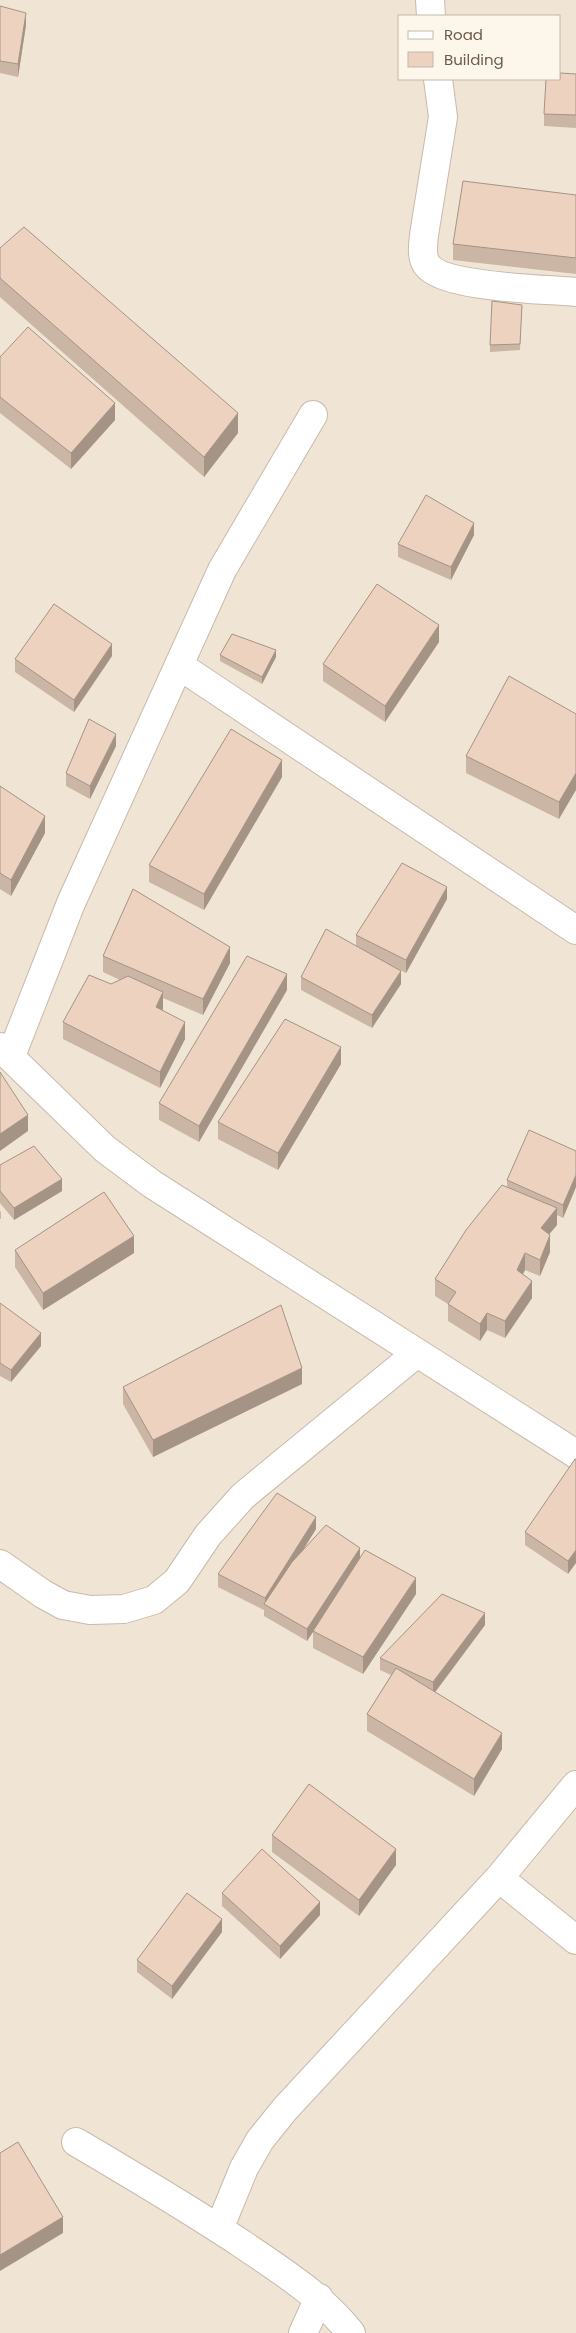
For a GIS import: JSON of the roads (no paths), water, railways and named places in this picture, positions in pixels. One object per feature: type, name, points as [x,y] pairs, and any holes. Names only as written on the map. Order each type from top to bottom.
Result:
[{"type":"street","points":[[430,0],[432,15]]},
{"type":"street","points":[[438,80],[443,117],[424,235],[423,252],[426,265],[436,274],[459,282],[576,292]]},
{"type":"street","points":[[313,415],[222,570],[5,1052],[104,1148],[152,1184],[576,1454]]},
{"type":"street","points":[[180,666],[576,930]]},
{"type":"street","points":[[0,1564],[43,1594],[63,1605],[90,1610],[124,1608],[154,1600],[177,1581],[208,1535],[243,1496],[417,1353]]},
{"type":"street","points":[[219,2229],[244,2168],[260,2140],[285,2109],[499,1878],[576,1785]]},
{"type":"street","points":[[499,1878],[576,1940]]},
{"type":"street","points":[[76,2142],[219,2229],[319,2298],[351,2333]]},
{"type":"street","points":[[303,2333],[319,2298]]}]
